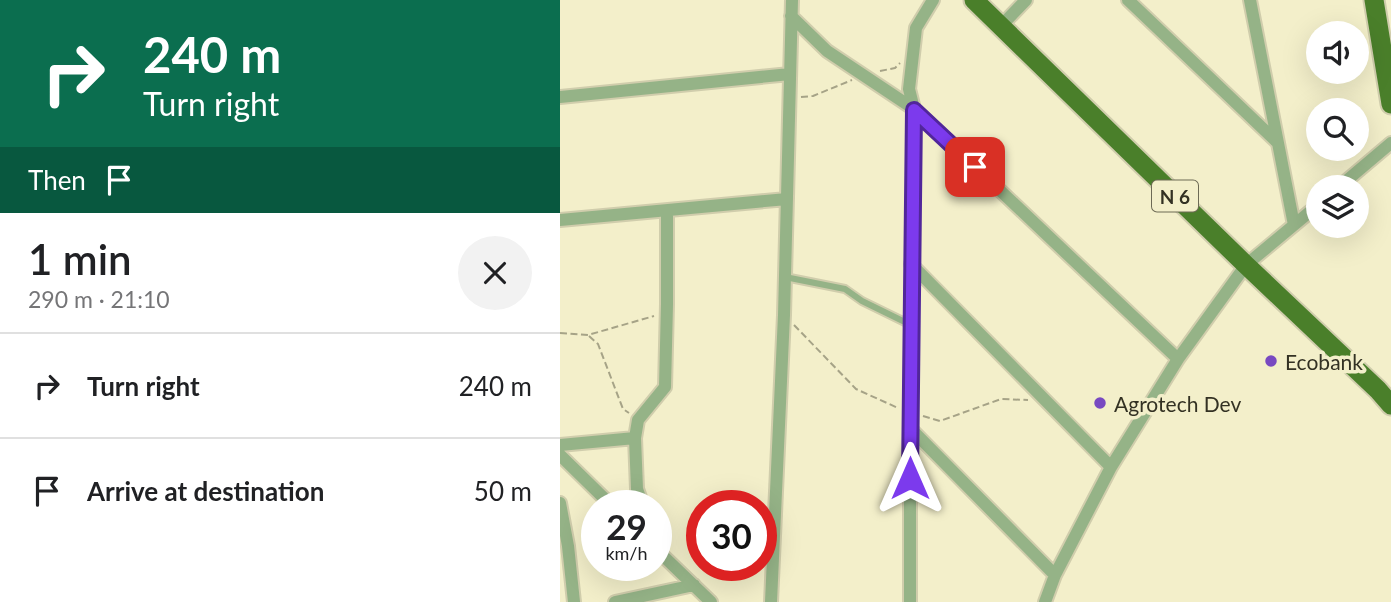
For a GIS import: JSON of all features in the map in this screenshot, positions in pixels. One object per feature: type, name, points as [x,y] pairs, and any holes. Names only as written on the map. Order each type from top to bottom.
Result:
[{"type":"main road","name":"N 6","points":[[974,0],[1246,265],[1384,392],[1391,405]]},
{"type":"main road","points":[[1374,0],[1391,104]]},
{"type":"street","points":[[771,602],[785,277],[792,0]]},
{"type":"street","points":[[910,602],[914,110],[909,89],[916,28],[933,0]]},
{"type":"street","points":[[1001,26],[1026,0]]},
{"type":"street","points":[[1128,0],[1278,143]]},
{"type":"street","points":[[1250,0],[1294,225]]},
{"type":"street","points":[[791,16],[827,51],[914,110],[1178,359]]},
{"type":"street","points":[[560,97],[790,74]]},
{"type":"street","points":[[1353,175],[1391,143]]},
{"type":"street","points":[[560,220],[787,199]]},
{"type":"street","points":[[637,490],[635,438],[638,420],[665,387],[667,211]]},
{"type":"street","points":[[1049,600],[1055,575],[1111,467],[1178,359],[1246,265],[1306,215]]},
{"type":"street","points":[[911,264],[1111,467]]},
{"type":"street","points":[[910,428],[1055,575]]},
{"type":"street","points":[[560,444],[635,438]]},
{"type":"street","points":[[560,456],[595,490]]},
{"type":"street","points":[[560,503],[574,602]]},
{"type":"street","points":[[672,564],[711,602]]},
{"type":"street","points":[[615,602],[694,585]]},
{"type":"lane","points":[[785,277],[845,289],[862,301],[911,325]]},
{"type":"path","points":[[560,333],[588,335],[659,315],[667,304]]},
{"type":"path","points":[[588,335],[597,344],[623,409],[638,420]]},
{"type":"place","name":"Ecobank","points":[[1271,361]]},
{"type":"place","name":"Agrotech Dev","points":[[1100,403]]},
{"type":"route","points":[[910,478],[914,110],[975,167]]}]
